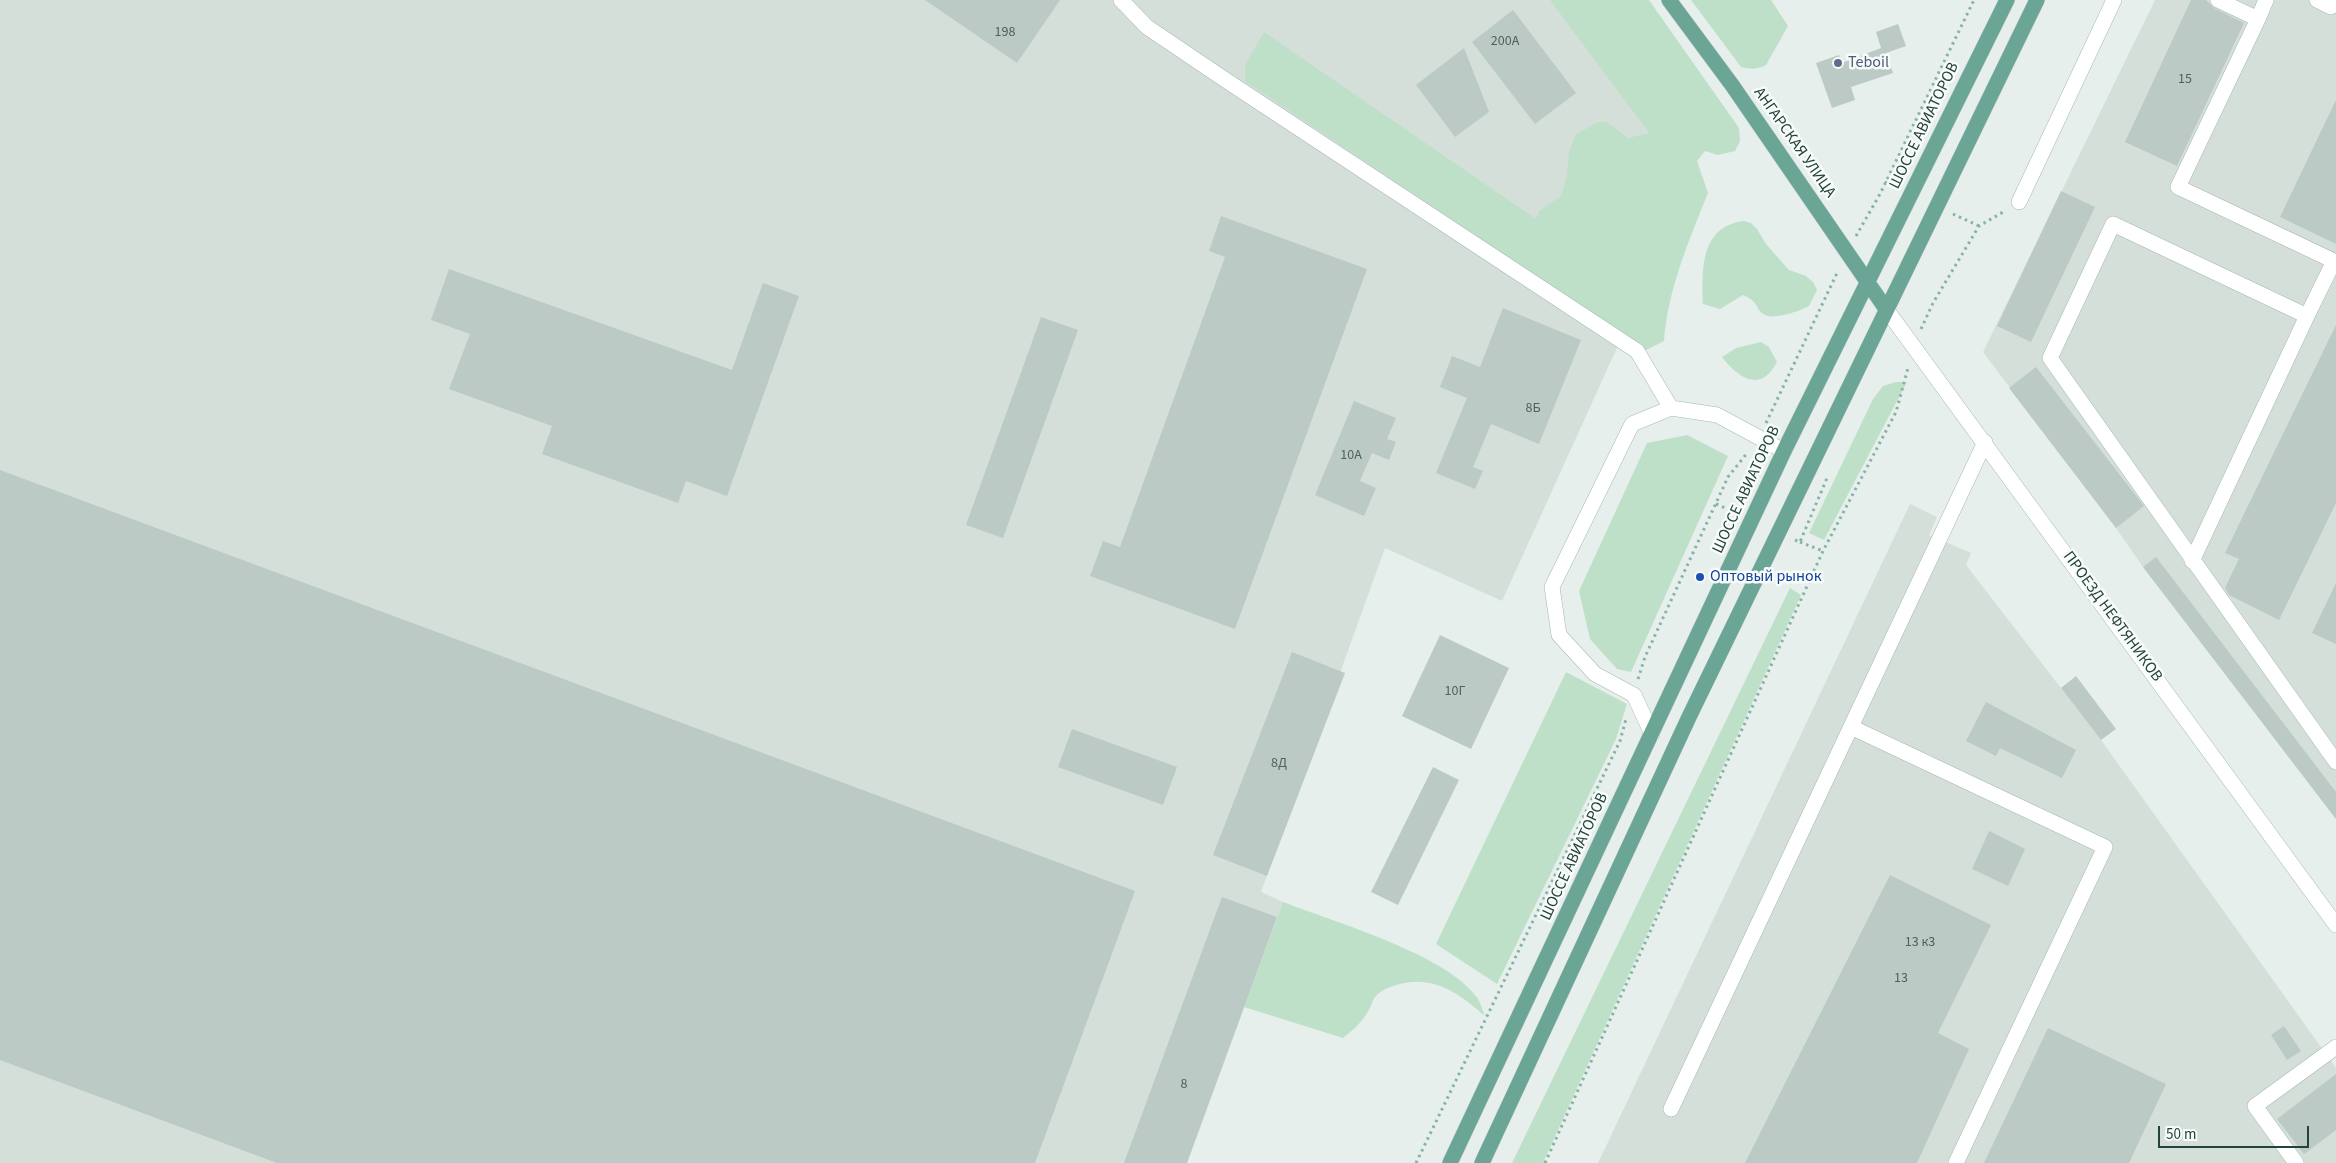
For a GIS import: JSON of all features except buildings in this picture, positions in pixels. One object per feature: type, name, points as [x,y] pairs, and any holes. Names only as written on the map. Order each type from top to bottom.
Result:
[{"type":"main road","name":"АНГАРСКАЯ УЛИЦА","points":[[1669,0],[1732,85],[1886,309]]},
{"type":"main road","name":"ШОССЕ АВИАТОРОВ","points":[[1450,1163],[1784,451],[2007,0]]},
{"type":"main road","points":[[1482,1163],[1689,717],[2037,0]]},
{"type":"street","points":[[1121,0],[1147,27],[1219,76],[1637,351],[1671,408]]},
{"type":"street","points":[[2019,202],[2114,0]]},
{"type":"street","points":[[2218,0],[2258,19]]},
{"type":"street","points":[[2192,561],[2307,316],[2335,261],[2178,187],[2266,0]]},
{"type":"street","points":[[2317,0],[2331,7],[2334,0]]},
{"type":"street","points":[[2307,316],[2113,224],[2050,358],[2336,762]]},
{"type":"street","name":"ПРОЕЗД НЕФТЯНИКОВ","points":[[1886,309],[2336,925]]},
{"type":"street","points":[[1652,734],[1634,694],[1595,674],[1559,635],[1552,587],[1632,424],[1671,408],[1716,414],[1784,451]]},
{"type":"street","points":[[1671,1109],[1985,442]]},
{"type":"street","points":[[1851,727],[2105,847],[1956,1163]]},
{"type":"street","points":[[2296,1163],[2255,1106],[2336,1047]]},
{"type":"path","points":[[1416,1163],[1620,741],[1645,656],[1728,477],[1759,438],[1848,252],[1880,194],[1974,0]]},
{"type":"path","points":[[1545,1163],[1824,551],[1896,412],[1914,346],[1933,303],[1979,226],[2019,202]]},
{"type":"path","points":[[1800,542],[1824,551]]},
{"type":"shaded area","points":[[0,0],[1552,0],[1649,133],[1620,341],[1502,601],[1385,548],[1261,892],[1283,902],[1187,1163],[0,1163]]},
{"type":"shaded area","points":[[2155,0],[2336,0],[2336,819],[2143,567],[2116,528],[1983,352]]},
{"type":"shaded area","points":[[1910,504],[1937,517],[1929,535],[1971,553],[1966,565],[2101,740],[2336,1068],[2336,1163],[1598,1163]]},
{"type":"green space","points":[[1550,0],[1649,0],[1739,128],[1740,141],[1735,151],[1718,155],[1705,151],[1697,161],[1708,193],[1675,284],[1666,322],[1664,341],[1646,350],[1245,81],[1245,65],[1264,32],[1536,219],[1539,211],[1561,196],[1566,180],[1569,153],[1575,135],[1598,122],[1607,122],[1628,138],[1649,133]]},
{"type":"green space","points":[[1691,0],[1771,0],[1788,26],[1766,65],[1753,69],[1741,67]]},
{"type":"green space","points":[[1743,221],[1751,223],[1757,229],[1766,244],[1789,270],[1806,276],[1813,282],[1817,290],[1809,306],[1793,313],[1767,316],[1760,311],[1754,302],[1743,295],[1720,309],[1703,304],[1704,264],[1706,252],[1711,241],[1718,232],[1729,225]]},
{"type":"green space","points":[[1761,342],[1769,347],[1777,362],[1771,372],[1757,380],[1743,376],[1722,357],[1736,348]]},
{"type":"green space","points":[[1896,382],[1907,382],[1824,540],[1809,533],[1873,399],[1883,386]]},
{"type":"green space","points":[[1687,435],[1728,456],[1631,672],[1617,669],[1590,639],[1579,591],[1647,443]]},
{"type":"green space","points":[[1790,588],[1801,595],[1543,1163],[1512,1163]]},
{"type":"green space","points":[[1566,672],[1627,704],[1616,739],[1497,984],[1436,944]]},
{"type":"green space","points":[[1283,902],[1386,940],[1439,966],[1460,980],[1475,995],[1480,1002],[1485,1016],[1466,1000],[1446,988],[1424,982],[1400,984],[1381,992],[1375,998],[1362,1020],[1343,1038],[1244,1007]]},
{"type":"place","name":"Teboil","points":[[1838,63]]},
{"type":"place","name":"Оптовый рынок","points":[[1700,577]]}]
